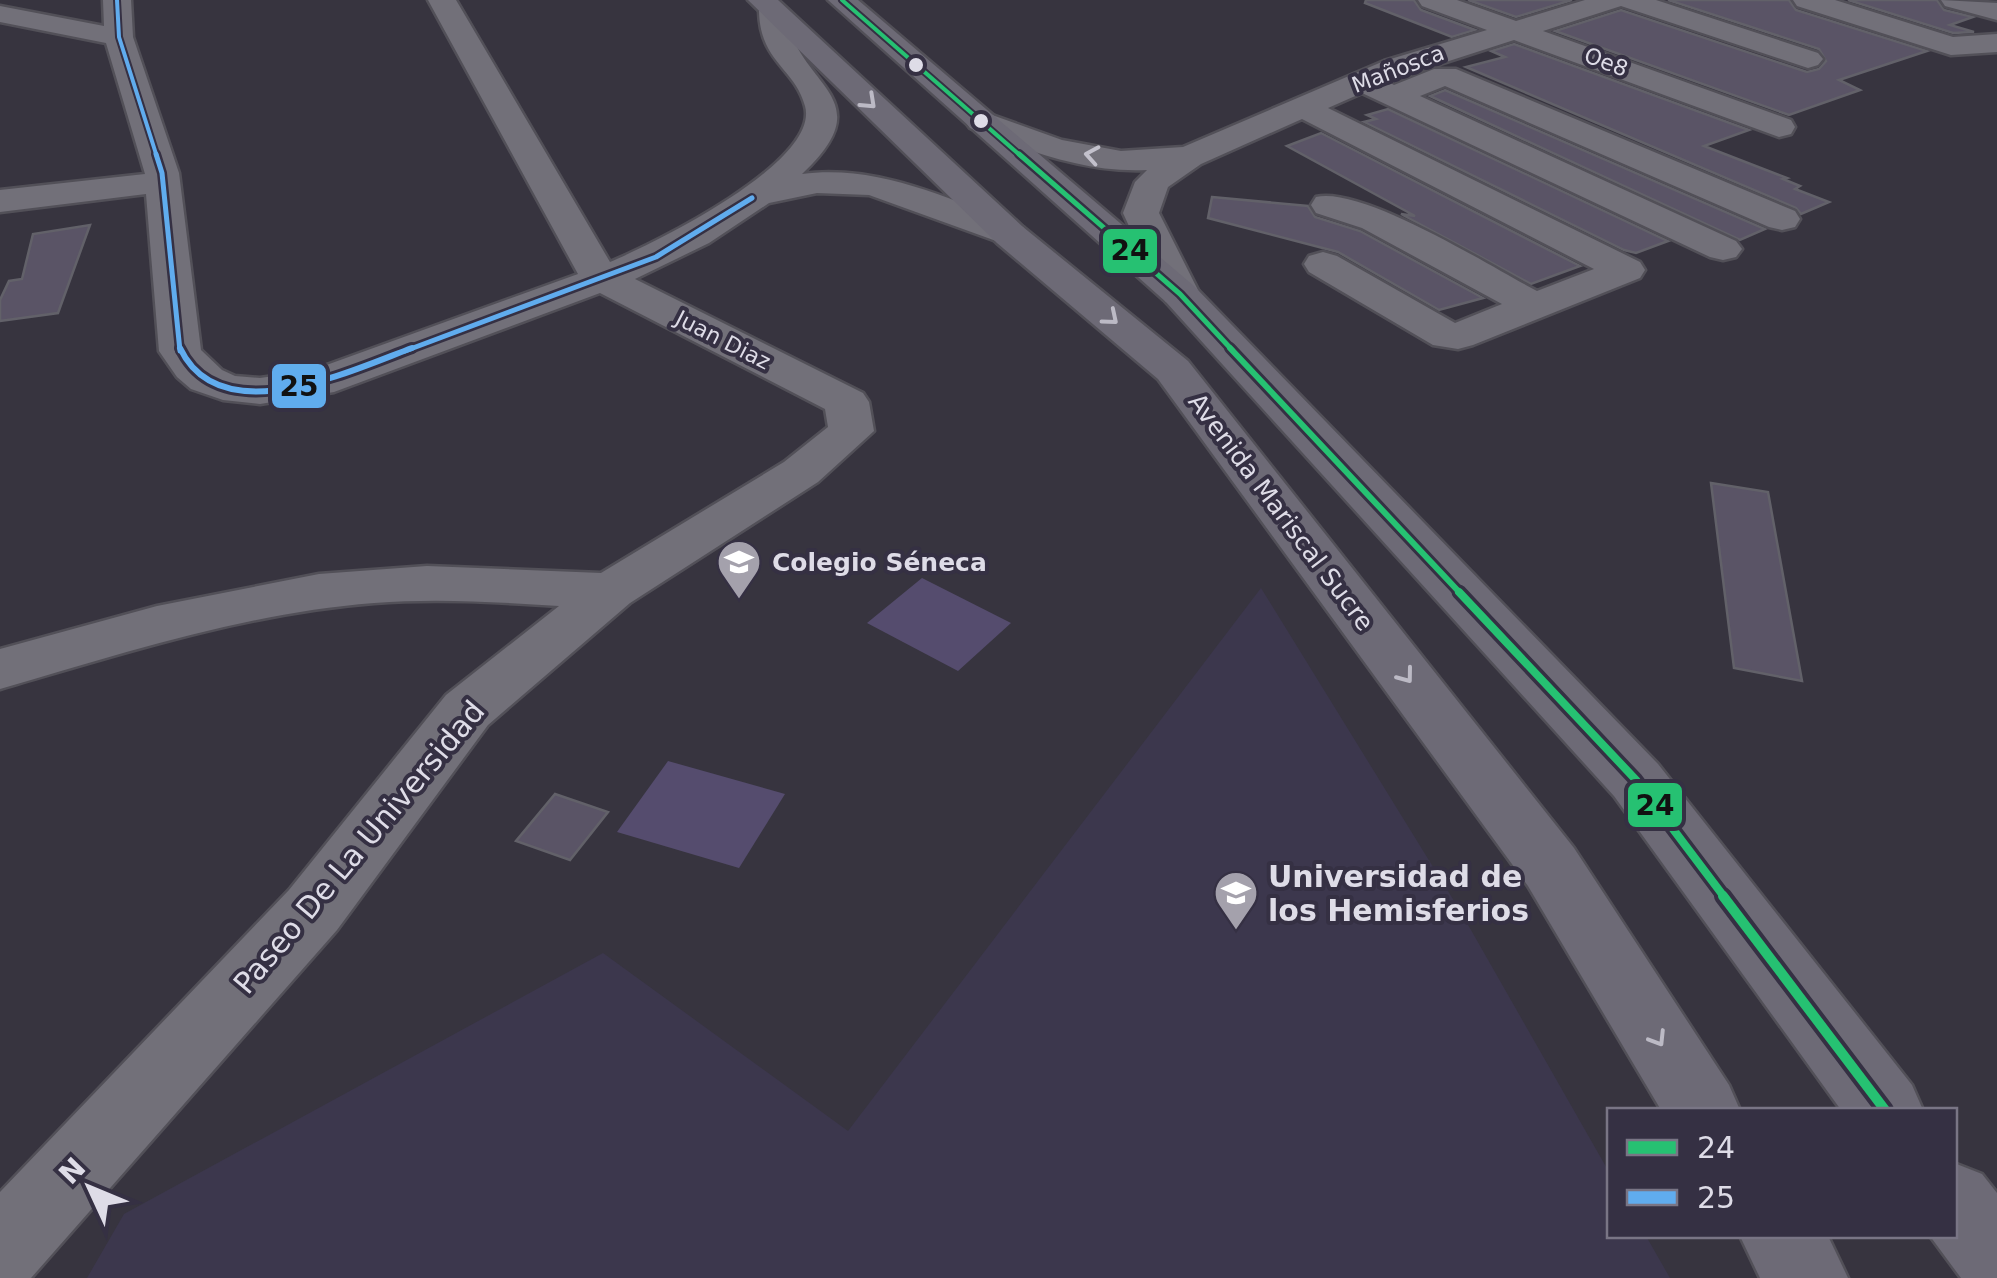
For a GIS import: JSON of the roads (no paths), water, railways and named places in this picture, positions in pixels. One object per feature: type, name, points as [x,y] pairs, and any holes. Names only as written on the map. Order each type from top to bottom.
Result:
[{"type":"main road","points":[[842,0],[1180,294],[1636,780],[1883,1108]]},
{"type":"main road","name":"Avenida Mariscal Sucre","points":[[767,5],[1010,234],[1173,370],[1550,868],[1701,1108]]},
{"type":"main road","points":[[1957,1206],[1997,1259]]},
{"type":"main road","points":[[1782,1238],[1808,1278]]},
{"type":"street","points":[[117,0],[120,38],[163,182],[180,351],[190,370],[218,388],[266,392],[319,383],[656,256],[757,195],[810,146],[822,121],[822,102],[781,52],[771,31],[767,5]]},
{"type":"street","points":[[442,0],[599,278]]},
{"type":"street","name":"Oe8","points":[[1432,0],[1779,127]]},
{"type":"street","name":"Mañosca","points":[[1203,151],[1264,145],[1362,82],[1395,66],[1614,0]]},
{"type":"street","points":[[1629,0],[1808,59]]},
{"type":"street","points":[[1807,0],[1951,46],[1997,43]]},
{"type":"street","points":[[1955,0],[1997,12]]},
{"type":"street","points":[[0,14],[120,38]]},
{"type":"street","points":[[1394,96],[1445,76],[1782,219]]},
{"type":"street","points":[[1362,82],[1723,249]]},
{"type":"street","points":[[1315,114],[1626,270],[1448,336],[1323,264]]},
{"type":"street","points":[[982,122],[1054,149],[1104,158],[1203,151]]},
{"type":"street","points":[[1180,294],[1141,213],[1152,182],[1203,151]]},
{"type":"street","points":[[757,195],[798,183],[852,181],[876,185],[1010,234]]},
{"type":"street","points":[[0,202],[163,182]]},
{"type":"street","points":[[1329,205],[1376,220],[1535,306]]},
{"type":"street","name":"Juan Diaz","points":[[599,278],[847,402],[850,430],[800,472],[611,592]]},
{"type":"street","points":[[0,669],[85,644],[300,594],[426,583],[611,592]]},
{"type":"street","name":"Paseo De La Universidad","points":[[0,1250],[312,910],[467,710],[611,592]]},
{"type":"place","name":"Colegio Séneca","points":[[739,600]]},
{"type":"place","name":"Universidad de los Hemisferios","points":[[1236,931]]}]
